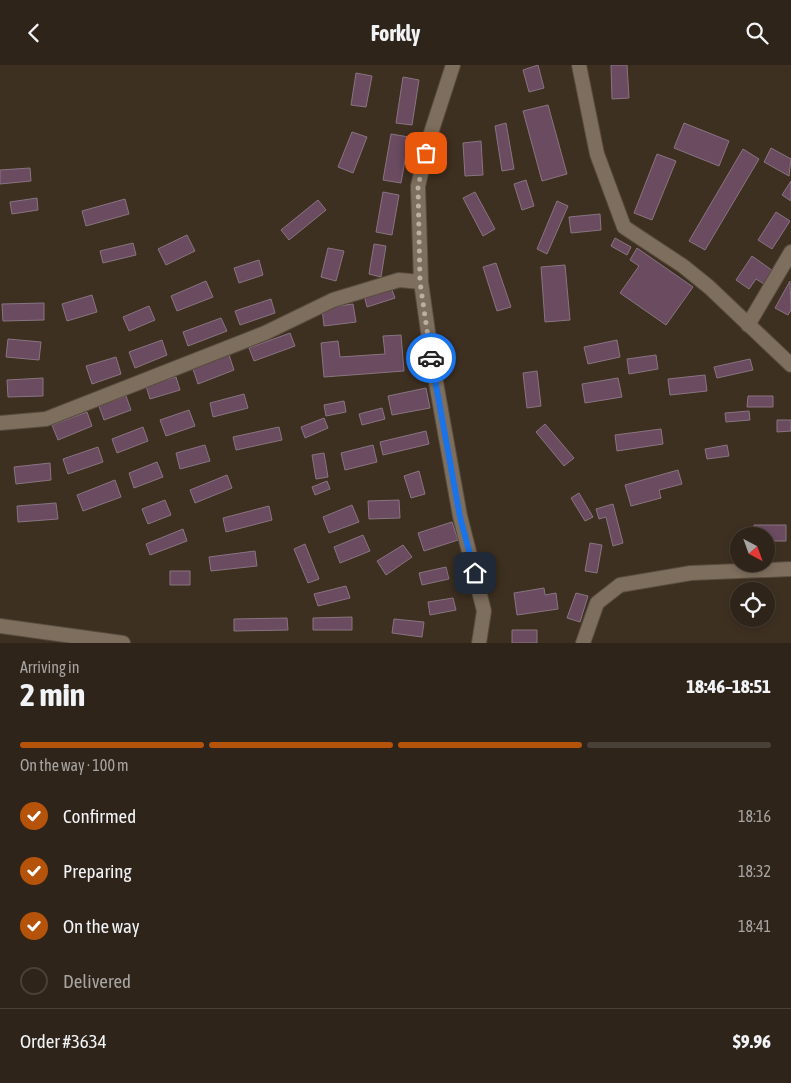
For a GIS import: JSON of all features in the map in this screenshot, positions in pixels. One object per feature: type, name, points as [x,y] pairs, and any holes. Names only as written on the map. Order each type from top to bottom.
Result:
[{"type":"street","points":[[453,65],[430,136],[418,186],[420,282],[460,517],[484,611],[480,643]]},
{"type":"street","points":[[579,65],[597,154],[624,227],[690,271],[791,365]]},
{"type":"street","points":[[748,325],[791,252]]},
{"type":"street","points":[[0,423],[46,419],[265,333],[333,300],[398,280],[420,282]]},
{"type":"street","points":[[583,643],[597,603],[620,585],[691,573],[791,569]]},
{"type":"street","points":[[0,626],[124,643]]},
{"type":"building","points":[[538,65],[544,88],[529,92],[523,70]]},
{"type":"building","points":[[611,65],[627,65],[629,98],[612,99]]},
{"type":"building","points":[[356,73],[372,76],[366,107],[351,105]]},
{"type":"building","points":[[403,77],[419,80],[412,125],[396,123]]},
{"type":"building","points":[[548,105],[567,174],[542,181],[523,111]]},
{"type":"building","points":[[506,123],[514,169],[502,171],[495,126]]},
{"type":"building","points":[[684,123],[729,141],[719,166],[674,148]]},
{"type":"building","points":[[352,132],[367,137],[353,173],[338,167]]},
{"type":"building","points":[[391,134],[409,137],[401,183],[383,180]]},
{"type":"building","points":[[481,141],[483,175],[465,176],[463,143]]},
{"type":"building","points":[[771,148],[791,159],[789,176],[764,162]]},
{"type":"building","points":[[743,149],[759,159],[705,250],[689,241]]},
{"type":"building","points":[[657,154],[676,161],[652,220],[634,213]]},
{"type":"building","points":[[30,168],[31,181],[0,184],[0,170]]},
{"type":"building","points":[[526,180],[534,206],[522,210],[514,184]]},
{"type":"building","points":[[791,181],[791,201],[782,195]]},
{"type":"building","points":[[383,192],[399,195],[392,235],[376,232]]},
{"type":"building","points":[[475,192],[495,229],[483,236],[463,198]]},
{"type":"building","points":[[37,198],[38,210],[12,214],[10,202]]},
{"type":"building","points":[[125,199],[129,214],[86,226],[82,211]]},
{"type":"building","points":[[318,200],[326,210],[289,240],[281,230]]},
{"type":"building","points":[[557,201],[568,206],[547,254],[537,249]]},
{"type":"building","points":[[776,212],[790,221],[772,249],[758,240]]},
{"type":"building","points":[[600,214],[601,230],[571,233],[569,217]]},
{"type":"building","points":[[187,235],[195,251],[166,265],[158,249]]},
{"type":"building","points":[[615,238],[631,247],[627,255],[611,246]]},
{"type":"building","points":[[133,243],[136,255],[103,263],[100,251]]},
{"type":"building","points":[[374,244],[386,246],[381,277],[369,274]]},
{"type":"building","points":[[328,248],[344,251],[336,281],[321,277]]},
{"type":"building","points":[[637,248],[693,287],[666,325],[620,293],[639,266],[630,260]]},
{"type":"building","points":[[752,256],[773,271],[764,284],[756,279],[749,289],[736,280]]},
{"type":"building","points":[[259,260],[263,275],[239,283],[234,268]]},
{"type":"building","points":[[496,263],[511,307],[497,311],[483,267]]},
{"type":"building","points":[[565,265],[570,320],[545,322],[541,267]]},
{"type":"building","points":[[206,281],[213,297],[177,311],[171,296]]},
{"type":"building","points":[[790,281],[791,310],[788,315],[775,308]]},
{"type":"building","points":[[391,287],[395,298],[367,307],[364,295]]},
{"type":"building","points":[[92,295],[97,312],[67,321],[62,304]]},
{"type":"building","points":[[271,299],[275,313],[240,325],[235,311]]},
{"type":"building","points":[[44,303],[44,320],[3,321],[2,304]]},
{"type":"building","points":[[353,304],[356,322],[324,326],[322,308]]},
{"type":"building","points":[[149,306],[155,320],[129,331],[123,317]]},
{"type":"building","points":[[221,318],[227,331],[188,346],[183,332]]},
{"type":"building","points":[[290,333],[295,346],[254,361],[249,348]]},
{"type":"building","points":[[401,335],[404,371],[324,377],[321,343],[338,341],[340,357],[385,354],[383,336]]},
{"type":"building","points":[[8,339],[41,342],[39,360],[6,357]]},
{"type":"building","points":[[162,340],[167,355],[135,368],[129,352]]},
{"type":"building","points":[[617,340],[620,357],[588,364],[584,347]]},
{"type":"building","points":[[229,355],[234,370],[198,384],[193,369]]},
{"type":"building","points":[[656,355],[658,369],[629,374],[627,359]]},
{"type":"building","points":[[116,357],[121,374],[92,384],[86,366]]},
{"type":"building","points":[[750,359],[753,370],[717,378],[714,367]]},
{"type":"building","points":[[537,371],[541,406],[527,408],[523,373]]},
{"type":"building","points":[[705,375],[707,391],[670,395],[668,379]]},
{"type":"building","points":[[176,377],[180,390],[150,399],[146,386]]},
{"type":"building","points":[[43,378],[43,396],[8,397],[7,380]]},
{"type":"building","points":[[618,378],[622,397],[585,403],[582,384]]},
{"type":"building","points":[[426,388],[430,408],[392,415],[388,396]]},
{"type":"building","points":[[244,394],[248,408],[213,417],[210,403]]},
{"type":"building","points":[[126,396],[131,410],[104,420],[99,406]]},
{"type":"building","points":[[748,396],[773,396],[773,407],[747,407]]},
{"type":"building","points":[[344,401],[346,412],[326,416],[324,405]]},
{"type":"building","points":[[382,408],[385,419],[362,425],[359,414]]},
{"type":"building","points":[[189,410],[195,426],[166,436],[160,420]]},
{"type":"building","points":[[749,411],[750,420],[726,422],[725,413]]},
{"type":"building","points":[[87,412],[92,426],[58,440],[52,425]]},
{"type":"building","points":[[324,418],[328,428],[305,438],[301,427]]},
{"type":"building","points":[[777,420],[791,420],[791,431],[777,432]]},
{"type":"building","points":[[545,424],[574,458],[564,466],[536,432]]},
{"type":"building","points":[[143,427],[148,441],[117,453],[112,439]]},
{"type":"building","points":[[279,427],[282,440],[236,450],[233,437]]},
{"type":"building","points":[[661,429],[663,444],[617,451],[615,435]]},
{"type":"building","points":[[426,431],[429,444],[383,455],[380,442]]},
{"type":"building","points":[[205,445],[210,461],[180,469],[176,453]]},
{"type":"building","points":[[373,445],[377,462],[345,470],[341,453]]},
{"type":"building","points":[[727,445],[729,456],[707,459],[705,449]]},
{"type":"building","points":[[98,447],[103,462],[68,474],[63,459]]},
{"type":"building","points":[[324,453],[328,477],[316,479],[312,455]]},
{"type":"building","points":[[157,462],[163,477],[134,488],[129,473]]},
{"type":"building","points":[[50,463],[51,480],[16,484],[14,467]]},
{"type":"building","points":[[678,470],[682,484],[659,490],[661,498],[631,506],[625,485]]},
{"type":"building","points":[[419,471],[425,494],[411,498],[404,476]]},
{"type":"building","points":[[227,475],[232,488],[195,503],[190,490]]},
{"type":"building","points":[[115,480],[121,497],[83,511],[77,495]]},
{"type":"building","points":[[327,481],[330,489],[315,495],[312,487]]},
{"type":"building","points":[[579,493],[593,517],[585,521],[571,498]]},
{"type":"building","points":[[165,500],[171,515],[148,524],[142,509]]},
{"type":"building","points":[[399,500],[400,518],[369,519],[368,501]]},
{"type":"building","points":[[56,503],[58,519],[18,522],[17,506]]},
{"type":"building","points":[[613,504],[623,543],[613,546],[606,517],[599,519],[596,509]]},
{"type":"building","points":[[352,505],[359,522],[329,533],[323,517]]},
{"type":"building","points":[[269,506],[272,520],[226,532],[223,518]]},
{"type":"building","points":[[452,522],[458,540],[424,551],[418,533]]},
{"type":"building","points":[[754,525],[786,525],[786,541],[775,541],[775,527],[754,527]]},
{"type":"building","points":[[183,529],[187,541],[150,555],[146,544]]},
{"type":"building","points":[[363,535],[370,551],[340,563],[334,547]]},
{"type":"building","points":[[590,543],[602,545],[597,573],[585,571]]},
{"type":"building","points":[[305,544],[319,579],[308,583],[294,549]]},
{"type":"building","points":[[403,545],[412,557],[386,575],[377,561]]},
{"type":"building","points":[[255,551],[257,566],[211,571],[209,557]]},
{"type":"building","points":[[446,567],[449,579],[422,585],[419,573]]},
{"type":"building","points":[[170,571],[190,571],[190,585],[170,585]]},
{"type":"building","points":[[346,586],[350,598],[318,606],[314,594]]},
{"type":"building","points":[[544,588],[545,595],[556,593],[558,609],[517,615],[514,593]]},
{"type":"building","points":[[576,593],[588,596],[580,622],[567,618]]},
{"type":"building","points":[[453,598],[456,610],[430,615],[428,602]]},
{"type":"building","points":[[352,617],[352,630],[313,630],[313,618]]},
{"type":"building","points":[[287,618],[288,630],[234,631],[234,619]]},
{"type":"building","points":[[394,619],[424,622],[422,637],[392,633]]},
{"type":"building","points":[[512,630],[537,630],[537,643],[512,643]]},
{"type":"way so far","points":[[426,153],[418,186],[420,282],[431,358]]},
{"type":"route","points":[[431,358],[460,517],[475,573]]}]
